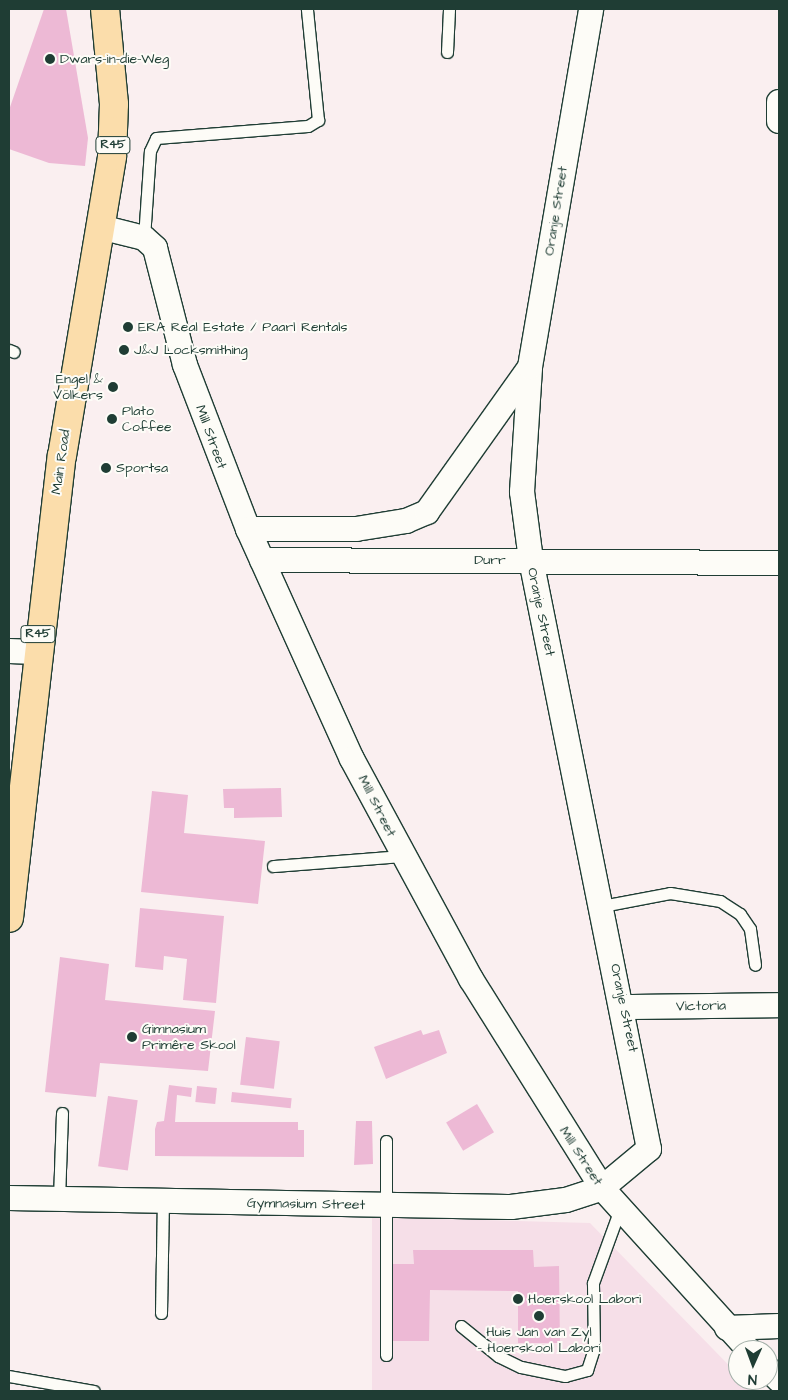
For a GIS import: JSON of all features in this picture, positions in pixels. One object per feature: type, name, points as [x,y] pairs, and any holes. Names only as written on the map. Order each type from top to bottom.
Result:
[{"type":"main road","name":"Main Road","points":[[9,917],[36,652],[62,456],[100,227],[114,127],[105,9]]},
{"type":"street","name":"Oranje Street","points":[[591,9],[530,367],[522,444],[531,560],[623,1007],[649,1149],[602,1188]]},
{"type":"street","points":[[779,102],[779,121]]},
{"type":"street","points":[[100,227],[144,238]]},
{"type":"street","name":"Mill Street","points":[[144,238],[158,255],[185,365],[248,529],[352,758],[403,856],[506,1038],[602,1188],[739,1340]]},
{"type":"street","points":[[248,529],[356,530],[406,521],[427,512],[530,367]]},
{"type":"street","name":"Durr","points":[[262,560],[531,560],[779,563]]},
{"type":"street","points":[[9,651],[36,652]]},
{"type":"street","name":"Victoria","points":[[623,1007],[779,1005]]},
{"type":"street","name":"Gymnasium Street","points":[[9,1198],[511,1207],[566,1200],[602,1188]]},
{"type":"street","points":[[727,1328],[779,1326]]},
{"type":"lane","points":[[144,238],[150,151],[156,138],[308,126],[318,120],[307,9]]},
{"type":"lane","points":[[447,52],[449,9]]},
{"type":"lane","points":[[273,866],[403,856]]},
{"type":"lane","points":[[602,906],[670,893],[720,900],[740,914],[750,929],[755,965]]},
{"type":"lane","points":[[59,1199],[62,1113]]},
{"type":"lane","points":[[386,1141],[383,1205],[386,1355]]},
{"type":"lane","points":[[161,1313],[163,1201]]},
{"type":"lane","points":[[461,1326],[498,1356],[521,1366],[565,1376],[587,1370],[594,1353],[593,1283],[620,1209]]},
{"type":"lane","points":[[9,1376],[94,1391]]},
{"type":"shaded area","name":"Hoerskool Labori","points":[[372,1217],[590,1223],[728,1364],[728,1390],[754,1391],[372,1391]]},
{"type":"building","name":"Dwars-in-die-Weg","points":[[44,9],[66,9],[88,138],[85,166],[49,163],[9,149],[9,110]]},
{"type":"building","points":[[281,788],[282,817],[234,818],[234,808],[224,808],[223,789]]},
{"type":"building","points":[[152,791],[188,795],[184,833],[265,841],[258,904],[141,892]]},
{"type":"building","points":[[140,908],[224,916],[216,1003],[183,1000],[187,959],[164,956],[163,970],[135,967]]},
{"type":"building","name":"Gimnasium Primêre Skool","points":[[60,957],[109,964],[105,1000],[215,1011],[208,1071],[100,1063],[96,1097],[45,1092]]},
{"type":"building","points":[[421,1030],[423,1035],[439,1030],[447,1053],[386,1079],[374,1047]]},
{"type":"building","points":[[246,1037],[280,1041],[274,1089],[240,1085]]},
{"type":"building","points":[[169,1085],[192,1088],[191,1097],[177,1095],[175,1122],[298,1122],[298,1130],[304,1130],[304,1157],[155,1156],[155,1129],[157,1122],[164,1121]]},
{"type":"building","points":[[197,1086],[217,1088],[215,1104],[195,1102]]},
{"type":"building","points":[[232,1092],[292,1098],[291,1108],[231,1102]]},
{"type":"building","points":[[108,1096],[138,1100],[128,1170],[98,1166]]},
{"type":"building","points":[[477,1104],[494,1132],[463,1151],[446,1123]]},
{"type":"building","points":[[356,1121],[372,1121],[373,1164],[354,1165]]},
{"type":"building","name":"Huis Jan van Zyl - Hoerskool Labori","points":[[413,1250],[533,1250],[534,1267],[559,1266],[560,1343],[518,1343],[518,1291],[430,1290],[429,1341],[391,1341],[391,1264],[414,1264]]},
{"type":"place","name":"Dwars-in-die-Weg","points":[[50,59]]},
{"type":"place","name":"ERA Real Estate / Paarl Rentals","points":[[128,327]]},
{"type":"place","name":"J&J Locksmithing","points":[[124,350]]},
{"type":"place","name":"Engel & Völkers","points":[[113,387]]},
{"type":"place","name":"Plato Coffee","points":[[112,419]]},
{"type":"place","name":"Sportsa","points":[[106,468]]},
{"type":"place","name":"Gimnasium Primêre Skool","points":[[132,1037]]},
{"type":"place","name":"Hoerskool Labori","points":[[518,1299]]},
{"type":"place","name":"Huis Jan van Zyl - Hoerskool Labori","points":[[539,1316]]}]
